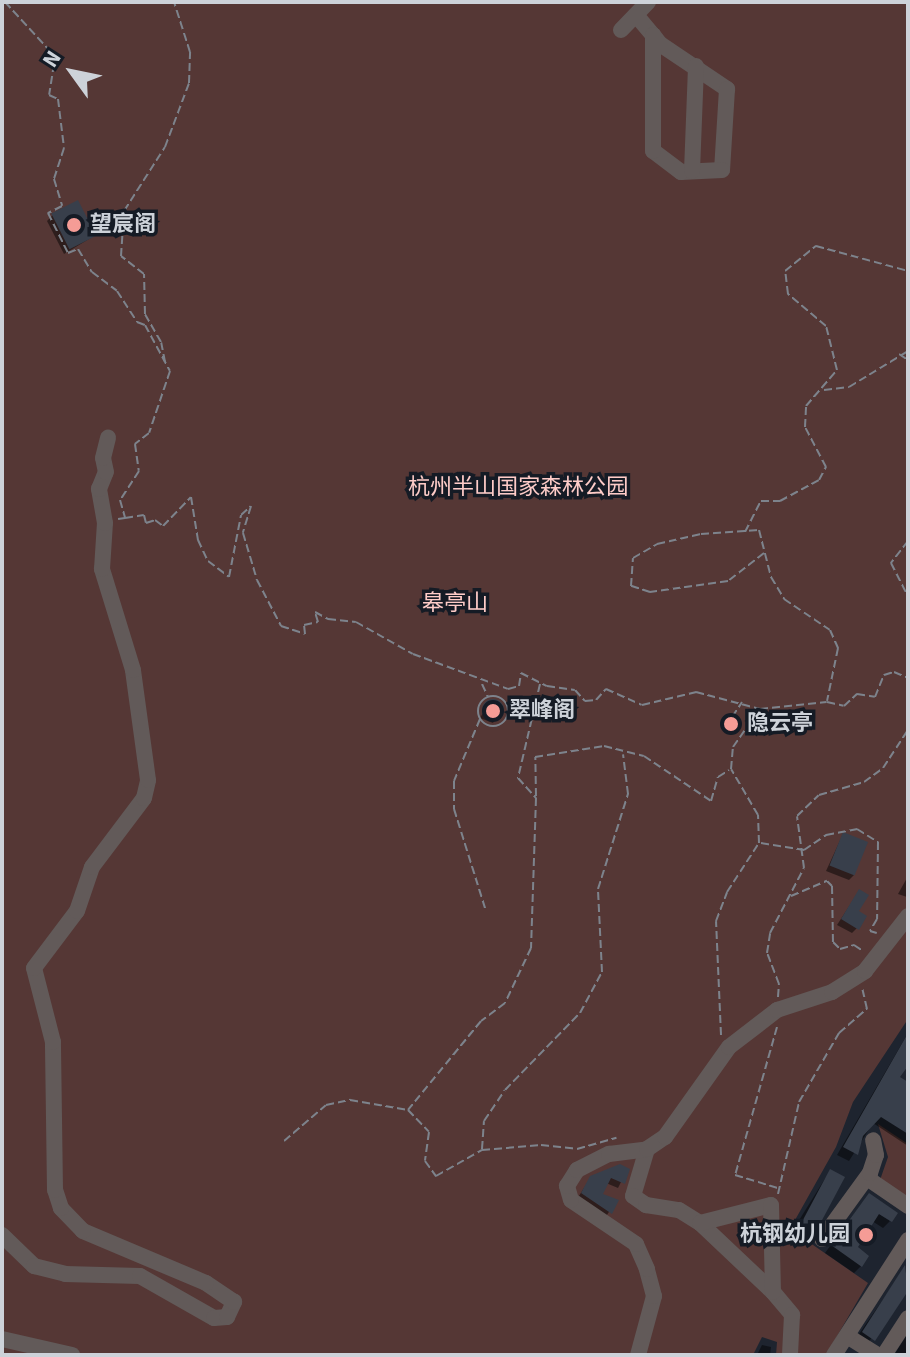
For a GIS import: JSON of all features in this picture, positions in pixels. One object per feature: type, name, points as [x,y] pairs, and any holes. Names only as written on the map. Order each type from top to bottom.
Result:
[{"type":"street","points":[[621,30],[648,2]]},
{"type":"street","points":[[636,15],[653,35],[727,89],[722,170],[681,172],[653,151],[653,35]]},
{"type":"street","points":[[692,171],[696,66]]},
{"type":"street","points":[[2,1235],[34,1266],[65,1274],[140,1276],[214,1318],[227,1317],[234,1302],[206,1283],[83,1231],[61,1208],[55,1190],[53,1042],[34,968],[77,911],[92,867],[144,798],[148,780],[133,670],[102,569],[105,523],[99,489],[106,472],[103,458],[108,438]]},
{"type":"street","points":[[638,1355],[654,1296],[647,1269],[636,1244],[571,1200],[567,1186],[592,1159],[647,1149],[665,1137],[719,1060],[777,1010],[832,992],[865,971],[894,938],[908,916]]},
{"type":"street","points":[[822,1239],[867,1178],[876,1155],[873,1140]]},
{"type":"street","points":[[647,1149],[633,1196],[646,1205],[679,1210],[700,1223],[773,1292],[792,1315],[790,1355]]},
{"type":"street","points":[[867,1178],[908,1206]]},
{"type":"street","points":[[700,1223],[771,1205],[773,1292]]},
{"type":"street","points":[[834,1355],[905,1251]]},
{"type":"street","points":[[884,1355],[908,1318]]},
{"type":"street","points":[[847,1336],[877,1355]]},
{"type":"street","points":[[2,1339],[72,1355]]},
{"type":"path","points":[[5,2],[51,52],[54,64],[49,95],[58,99],[64,148],[54,179],[62,206],[48,213],[68,253],[78,249],[92,272],[117,291],[137,322],[145,325],[170,371],[149,433],[135,444],[139,471],[120,500],[125,518]]},
{"type":"path","points":[[165,363],[161,342],[145,314],[144,274],[121,256],[124,211],[165,147],[189,83],[190,52],[174,2]]},
{"type":"path","points":[[745,532],[761,501],[780,501],[819,480],[826,467],[805,427],[806,406],[823,390],[837,370],[826,326],[788,294],[785,271],[816,246],[908,271]]},
{"type":"path","points":[[823,390],[849,387],[898,354],[908,351]]},
{"type":"path","points":[[898,354],[908,360]]},
{"type":"path","points":[[105,523],[144,515],[146,523],[155,520],[163,526],[191,497],[198,540],[208,561],[229,577],[241,515],[251,506],[243,533],[257,580],[281,626],[305,634],[304,625],[318,622],[315,612],[328,619],[356,622],[405,650],[481,683],[488,698]]},
{"type":"path","points":[[764,553],[728,581],[650,592],[631,586],[633,558],[657,544],[701,534],[759,530],[764,553],[784,599],[830,630],[838,648],[827,702]]},
{"type":"path","points":[[908,541],[891,563],[908,597]]},
{"type":"path","points":[[481,683],[488,680],[515,689],[521,673],[540,683],[575,690],[585,701],[596,700],[606,689],[642,705],[696,692],[760,709],[827,702],[844,706],[857,694],[875,697],[884,675],[894,672],[908,678]]},
{"type":"path","points":[[536,798],[518,778],[540,683]]},
{"type":"path","points":[[480,719],[493,726],[507,715],[504,702],[488,698]]},
{"type":"path","points":[[486,911],[454,809],[454,781],[480,719],[480,705],[488,698]]},
{"type":"path","points":[[732,717],[742,702]]},
{"type":"path","points":[[719,1060],[716,921],[727,892],[759,843],[758,815],[731,769],[733,747],[760,709]]},
{"type":"path","points":[[781,1189],[735,1175],[764,1082],[777,1010],[779,984],[767,953],[770,933],[804,868],[804,850],[796,835],[805,803],[864,782],[895,756],[908,730]]},
{"type":"path","points":[[408,1110],[481,1021],[505,1003],[531,948],[535,757],[604,746],[655,762],[711,801],[718,777],[731,769]]},
{"type":"path","points":[[482,1150],[484,1121],[505,1090],[580,1013],[602,972],[598,889],[628,794],[623,754]]},
{"type":"path","points":[[759,843],[804,850],[826,835],[857,829],[878,842],[877,919],[870,931],[894,938]]},
{"type":"path","points":[[771,1205],[781,1189],[781,1166],[799,1102],[832,1042],[867,1009],[861,996],[865,971],[862,948],[840,949],[833,942],[832,886],[827,881],[788,898]]},
{"type":"path","points":[[284,1141],[326,1105],[350,1100],[408,1110],[429,1132],[425,1161],[436,1176],[482,1150],[541,1145],[577,1149],[609,1137],[620,1139]]},
{"type":"green space","name":"皋亭山","points":[[2,2],[908,2],[908,1019],[853,1102],[836,1147],[790,1229],[868,1283],[826,1355],[776,1355],[777,1342],[762,1337],[753,1355],[2,1355]]},
{"type":"green space","points":[[878,1124],[908,1144],[908,1199],[880,1180],[888,1157]]},
{"type":"building","name":"望宸阁","points":[[78,200],[96,236],[69,249],[51,214]]},
{"type":"building","name":"翠峰阁","points":[[489,699],[497,699],[504,710],[497,721],[489,721],[482,714],[482,706]]},
{"type":"building","points":[[843,832],[868,842],[855,875],[830,865]]},
{"type":"building","points":[[859,889],[869,895],[859,911],[867,916],[859,930],[841,919]]},
{"type":"building","points":[[908,1033],[908,1066],[900,1077],[908,1082],[908,1134],[881,1117],[863,1136],[858,1155],[843,1147]]},
{"type":"building","points":[[620,1164],[630,1169],[625,1184],[611,1178],[603,1194],[619,1200],[612,1214],[581,1193],[590,1176]]},
{"type":"building","points":[[830,1169],[845,1177],[814,1234],[799,1226]]},
{"type":"building","points":[[869,1193],[898,1213],[892,1222],[879,1214],[858,1247],[869,1256],[862,1267],[831,1245]]},
{"type":"building","points":[[905,1265],[908,1291],[875,1341],[862,1332]]},
{"type":"place","name":"望宸阁","points":[[74,225]]},
{"type":"place","name":"翠峰阁","points":[[493,711]]},
{"type":"place","name":"隐云亭","points":[[731,724]]},
{"type":"place","name":"杭钢幼儿园","points":[[866,1235]]},
{"type":"park label","name":"杭州半山国家森林公园","points":[[518,488]]}]
